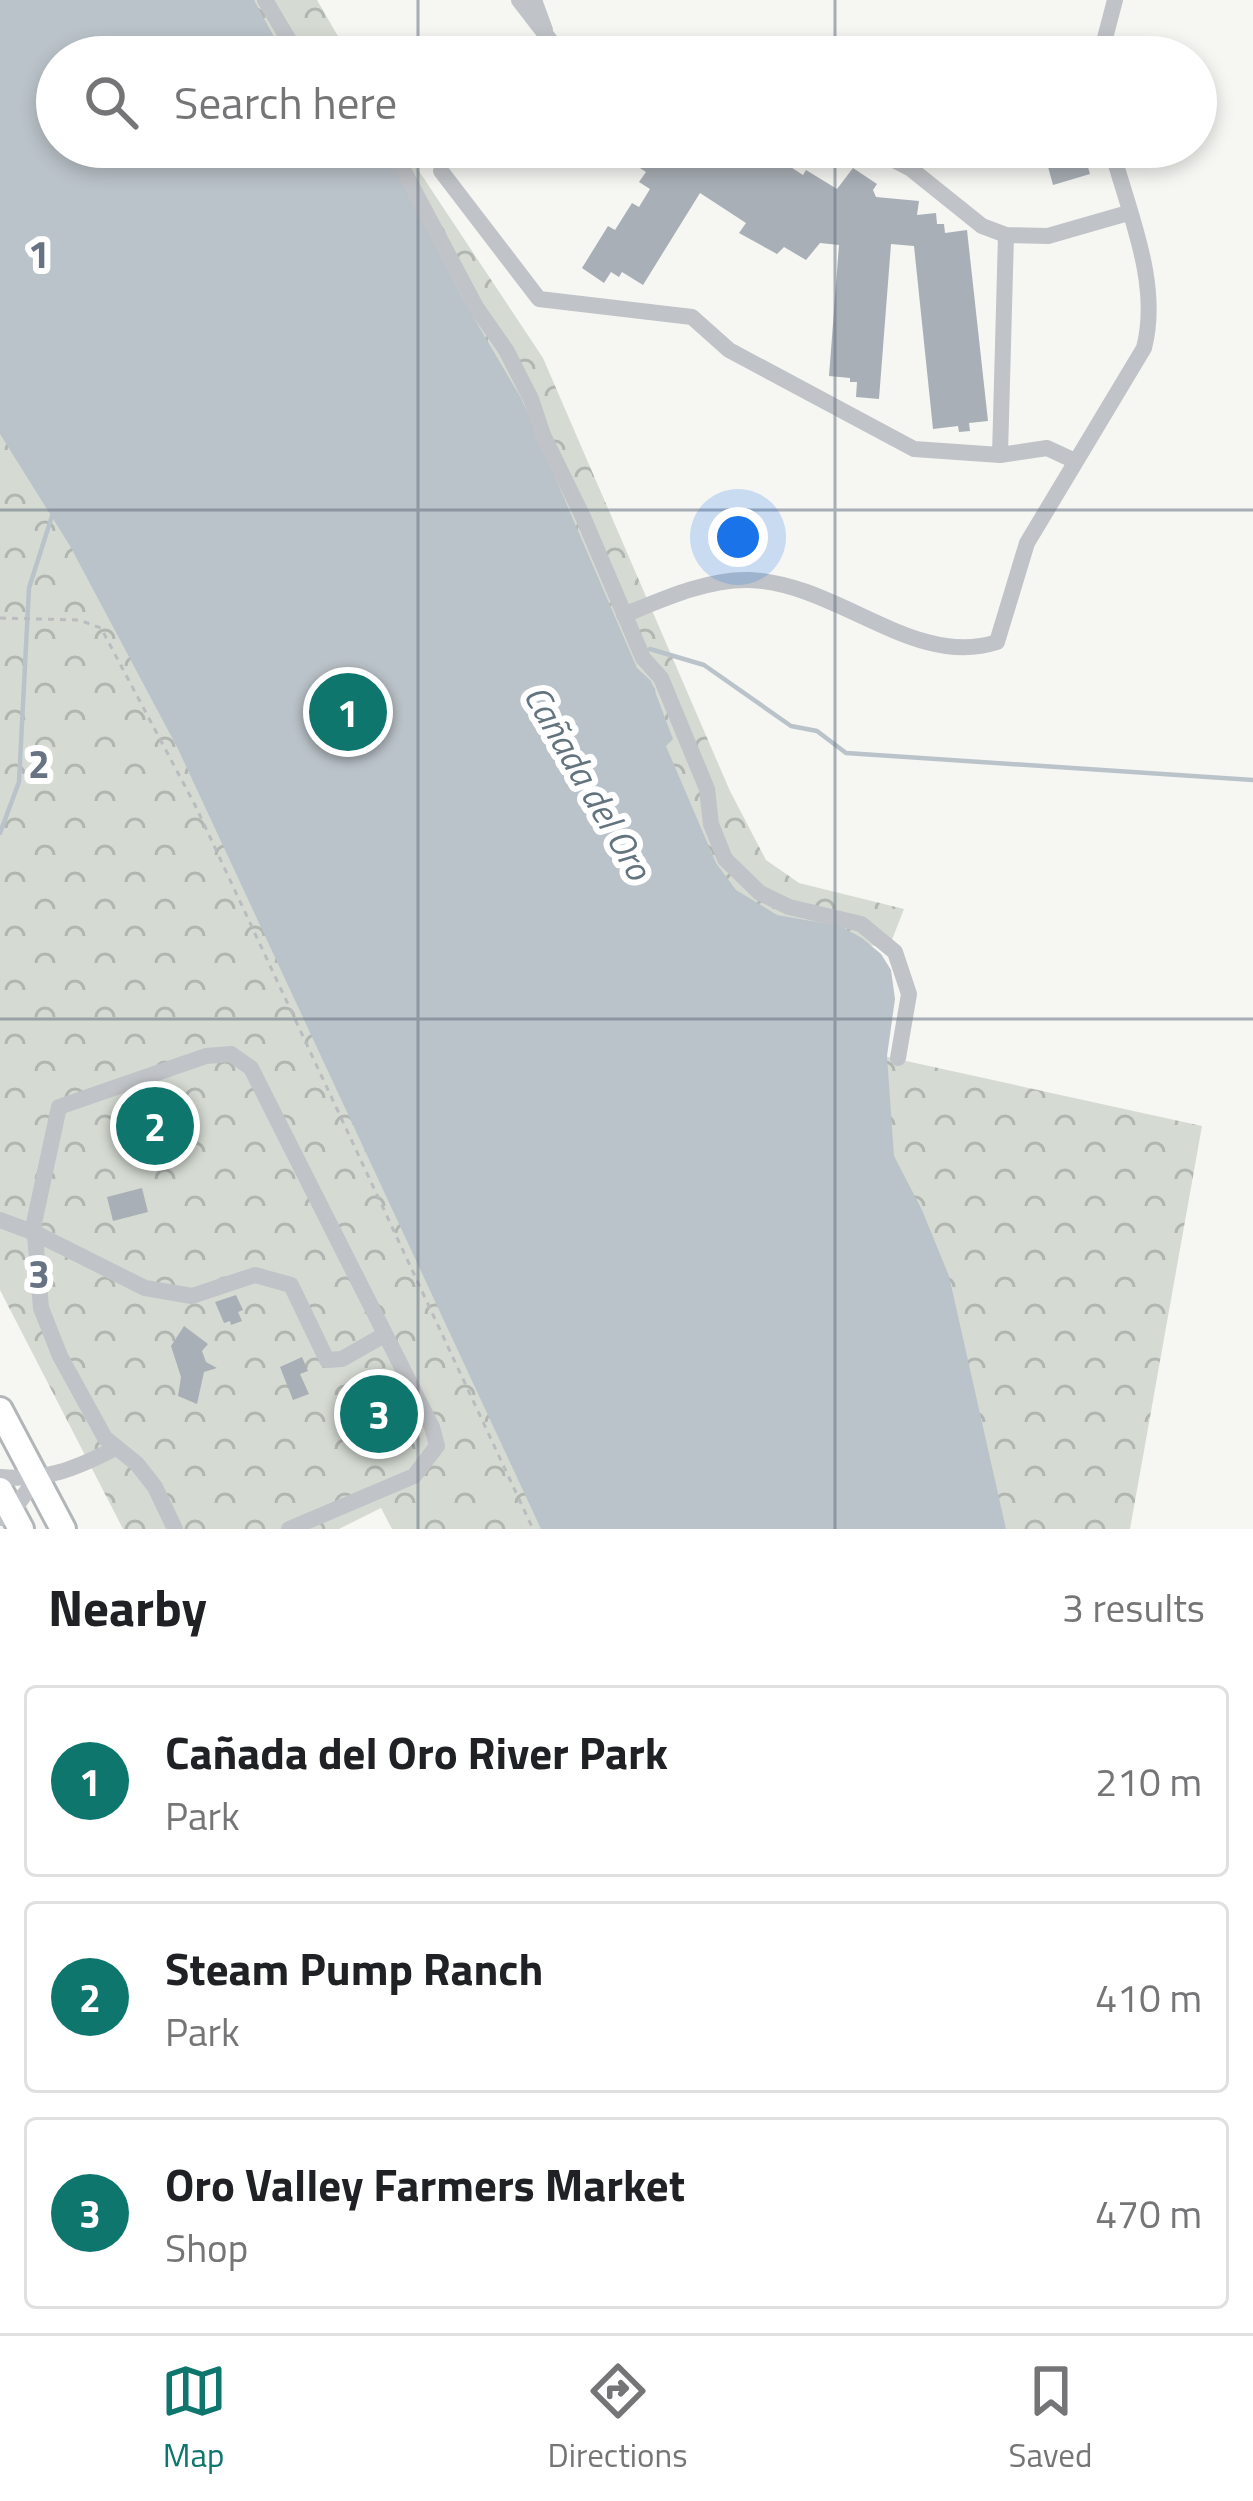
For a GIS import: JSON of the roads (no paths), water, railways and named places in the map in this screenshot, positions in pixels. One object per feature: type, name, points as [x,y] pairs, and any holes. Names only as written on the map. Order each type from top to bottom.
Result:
[{"type":"highway","points":[[0,1410],[63,1529]]},
{"type":"street","points":[[265,0],[286,36]]},
{"type":"street","points":[[519,0],[547,36]]},
{"type":"street","points":[[534,0],[548,36]]},
{"type":"street","points":[[1106,36],[1115,0]]},
{"type":"street","points":[[402,168],[525,388],[643,658],[661,678],[707,789],[711,824],[735,872],[774,901],[861,924],[895,952],[908,994],[898,1058]]},
{"type":"street","points":[[909,168],[982,226],[1006,235],[1048,236],[1128,213]]},
{"type":"street","points":[[624,615],[718,582],[751,580],[793,587],[928,645],[978,648],[997,642],[1027,543],[1144,348],[1149,330],[1151,299],[1116,168]]},
{"type":"street","points":[[441,171],[539,299],[692,317],[730,350],[914,448],[1000,455],[1047,448],[1075,461]]},
{"type":"street","points":[[1000,455],[1006,235]]},
{"type":"street","points":[[175,1529],[155,1487],[137,1464],[105,1438],[60,1356],[41,1308],[35,1233],[41,1178],[59,1107],[206,1056],[231,1054],[250,1068],[432,1427],[437,1446],[414,1476],[289,1529]]},
{"type":"street","points":[[0,1220],[145,1288],[192,1296],[255,1275],[291,1286],[327,1360],[342,1359],[384,1335]]},
{"type":"street","points":[[0,1477],[35,1480],[70,1472],[116,1448]]},
{"type":"street","points":[[8,1512],[35,1480]]},
{"type":"water","name":"Cañada del Oro","points":[[0,0],[254,0],[274,36],[36,36],[36,168],[396,168],[461,296],[521,398],[637,668],[651,681],[673,739],[666,746],[716,863],[736,890],[777,915],[840,926],[881,954],[891,970],[895,999],[887,1056],[894,1156],[949,1276],[1006,1529],[541,1529],[178,749],[70,546],[0,434]]},
{"type":"waterway","points":[[0,833],[19,782],[29,588],[52,516]]},
{"type":"waterway","points":[[650,649],[704,665],[791,726],[817,731],[846,753],[1253,780]]},
{"type":"place","name":"Cañada del Oro River Park","points":[[348,712]]},
{"type":"place","name":"Steam Pump Ranch","points":[[155,1126]]},
{"type":"place","name":"Oro Valley Farmers Market","points":[[379,1414]]}]
